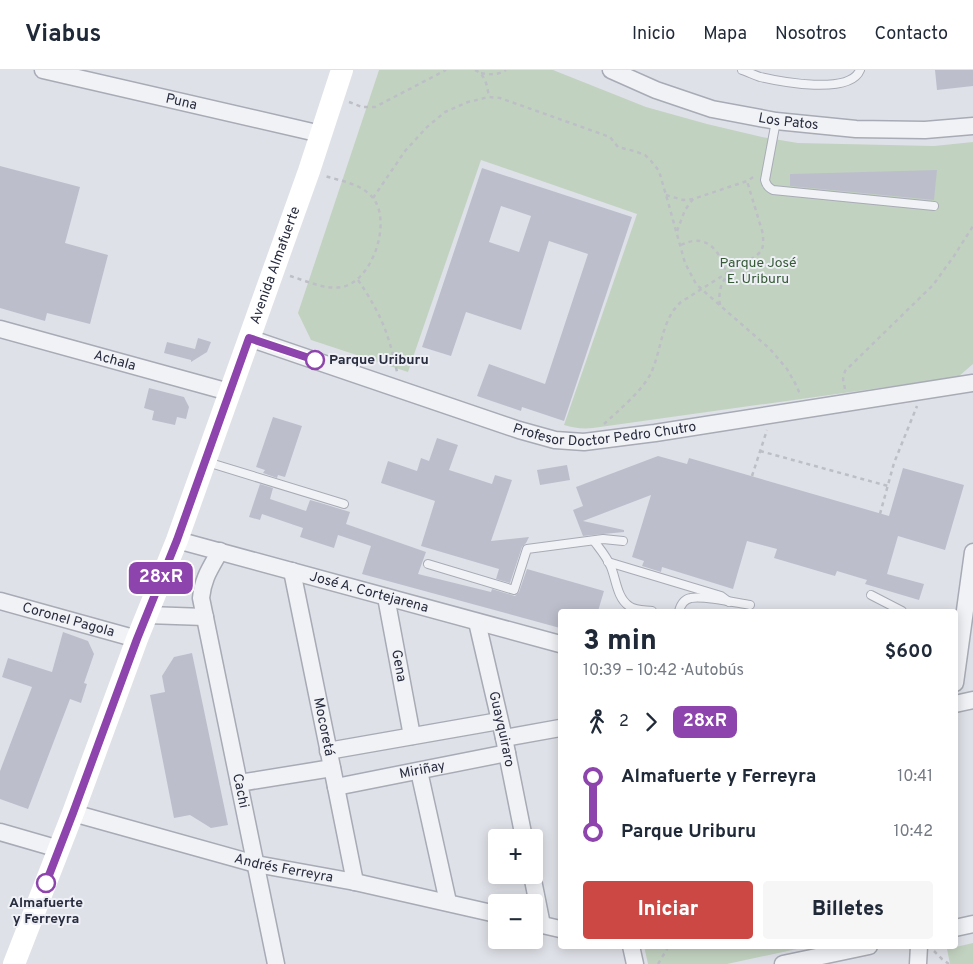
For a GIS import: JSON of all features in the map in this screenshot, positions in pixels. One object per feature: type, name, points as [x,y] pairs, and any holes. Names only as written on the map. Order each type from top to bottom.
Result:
[{"type":"main road","name":"Avenida Almafuerte","points":[[14,964],[73,813],[146,615],[177,540],[309,171],[342,70]]},
{"type":"street","name":"Puna","points":[[43,70],[321,134]]},
{"type":"street","name":"Los Patos","points":[[611,70],[656,90],[712,108],[776,121],[856,129],[925,130],[973,126]]},
{"type":"street","name":"Achala","points":[[0,329],[229,392]]},
{"type":"street","name":"Profesor Doctor Pedro Chutro","points":[[249,338],[519,430],[555,440],[584,442],[655,433],[973,383]]},
{"type":"street","name":"José A. Cortejarena","points":[[177,540],[558,643]]},
{"type":"street","name":"Cachi","points":[[220,551],[205,577],[201,598],[276,964]]},
{"type":"street","points":[[958,639],[959,624],[973,552]]},
{"type":"street","name":"Mocoretá","points":[[292,571],[355,882]]},
{"type":"street","name":"Gena","points":[[386,597],[412,736]]},
{"type":"street","name":"Coronel Pagola","points":[[0,600],[137,639]]},
{"type":"street","points":[[146,615],[205,617]]},
{"type":"street","name":"Guayquiraro","points":[[477,622],[506,746],[522,829]]},
{"type":"street","points":[[958,703],[973,700]]},
{"type":"street","points":[[328,751],[499,721]]},
{"type":"street","name":"Miriñay","points":[[336,787],[419,771],[558,729]]},
{"type":"street","points":[[239,783],[332,768]]},
{"type":"street","points":[[419,771],[448,902]]},
{"type":"street","name":"Andrés Ferreyra","points":[[73,813],[256,864],[355,882],[488,912]]},
{"type":"street","points":[[0,832],[59,849]]},
{"type":"street","points":[[958,927],[973,924]]},
{"type":"street","points":[[543,925],[558,929]]},
{"type":"street","points":[[632,949],[635,964]]},
{"type":"street","points":[[783,964],[855,949]]},
{"type":"street","points":[[918,964],[919,949]]},
{"type":"lane","points":[[742,70],[760,77],[807,85],[839,84],[854,78],[860,70]]},
{"type":"lane","points":[[776,121],[765,180],[773,190],[934,206]]},
{"type":"lane","points":[[205,462],[344,504]]},
{"type":"lane","points":[[428,564],[514,590],[527,549],[603,539],[623,541]]},
{"type":"lane","points":[[594,541],[608,562],[623,600],[628,606],[635,609]]},
{"type":"lane","points":[[608,562],[721,596],[729,602]]},
{"type":"lane","points":[[871,595],[898,609]]},
{"type":"lane","points":[[679,609],[685,600],[692,597],[750,605]]},
{"type":"path","points":[[333,97],[362,107],[375,107],[446,70]]},
{"type":"path","points":[[475,70],[490,75],[506,70]]},
{"type":"path","points":[[480,72],[487,85],[489,97]]},
{"type":"path","points":[[373,198],[405,151],[427,127],[445,112],[468,102],[489,97],[500,98],[610,138],[618,147],[644,155],[652,161],[659,171],[685,263],[696,284],[770,349],[787,369],[800,396],[804,410]]},
{"type":"path","points":[[666,194],[683,200],[693,199],[747,181],[767,169]]},
{"type":"path","points":[[273,271],[330,288],[344,286],[358,280],[373,256],[381,228],[380,212],[373,198],[363,188],[309,171]]},
{"type":"path","points":[[584,442],[627,403],[651,373],[669,317],[674,308],[761,250],[763,234],[747,181]]},
{"type":"path","points":[[677,232],[680,219],[693,199]]},
{"type":"path","points":[[848,403],[843,378],[845,371],[933,285],[973,226]]},
{"type":"path","points":[[680,246],[689,241],[697,240],[704,242],[717,251],[724,268],[730,271]]},
{"type":"path","points":[[720,306],[722,282],[730,271]]},
{"type":"path","points":[[358,280],[380,316],[388,336],[398,375],[399,389]]},
{"type":"path","points":[[880,514],[894,463],[923,390]]},
{"type":"path","points":[[752,476],[772,414]]},
{"type":"path","points":[[760,451],[888,486]]},
{"type":"path","points":[[658,964],[667,949]]},
{"type":"path","points":[[933,949],[949,964]]},
{"type":"green space","name":"Parque José E. Uriburu","points":[[379,70],[553,70],[646,107],[707,124],[798,143],[934,146],[973,142],[973,364],[958,377],[593,428],[578,428],[564,425],[637,214],[481,160],[408,372],[311,340],[298,313]]},
{"type":"green space","points":[[973,943],[973,964],[950,964],[947,949],[958,949],[958,946]]},
{"type":"green space","points":[[645,949],[797,949],[727,964],[648,964]]},
{"type":"building","points":[[935,70],[973,70],[973,86],[937,90]]},
{"type":"building","points":[[0,166],[80,187],[65,243],[108,255],[90,324],[47,313],[45,321],[0,308]]},
{"type":"building","points":[[482,168],[632,217],[564,421],[522,407],[521,411],[477,396],[489,364],[545,384],[588,254],[549,241],[521,330],[466,312],[451,356],[422,347]],"holes":[[[501,206],[531,216],[519,252],[489,242]]]},
{"type":"building","points":[[937,170],[934,200],[790,186],[790,174]]},
{"type":"building","points":[[198,338],[211,342],[207,352],[191,362],[191,360],[164,353],[167,342],[195,349]]},
{"type":"building","points":[[149,388],[184,397],[189,407],[186,419],[177,417],[175,425],[152,420],[154,411],[144,408]]},
{"type":"building","points":[[273,417],[302,426],[285,477],[278,475],[277,478],[263,473],[265,470],[256,467]]},
{"type":"building","points":[[437,438],[458,445],[449,470],[492,484],[495,475],[512,480],[491,541],[529,537],[522,547],[510,583],[496,579],[499,569],[421,546],[435,501],[381,483],[388,461],[417,471],[421,458],[429,461]]},
{"type":"building","points":[[658,456],[687,464],[689,458],[889,516],[903,468],[964,485],[945,550],[898,536],[887,574],[924,584],[919,600],[865,584],[867,580],[837,571],[835,576],[774,558],[777,549],[747,541],[733,589],[662,567],[661,572],[642,566],[644,561],[632,557],[651,495],[583,521],[624,530],[624,532],[583,536],[573,510],[583,506],[576,487]]},
{"type":"building","points":[[567,465],[570,480],[540,485],[537,470]]},
{"type":"building","points":[[260,484],[273,488],[270,499],[306,511],[310,500],[350,512],[346,524],[426,552],[418,574],[491,592],[492,589],[515,596],[519,592],[527,569],[604,591],[599,609],[558,609],[558,627],[362,574],[371,546],[338,535],[334,548],[300,537],[303,528],[262,514],[260,520],[249,517]]},
{"type":"building","points":[[63,632],[88,641],[94,654],[84,683],[87,684],[81,703],[70,699],[28,809],[0,799],[0,771],[32,687],[2,677],[8,658],[52,672]]},
{"type":"building","points":[[192,653],[228,825],[211,828],[190,815],[174,818],[150,695],[165,692],[162,676],[174,657]]},
{"type":"bus line","name":"28xR","points":[[46,883],[137,639],[177,540],[249,338],[315,360]]},
{"type":"place","name":"Parque Uriburu","points":[[315,360]]},
{"type":"place","name":"Almafuerte y Ferreyra","points":[[46,883]]}]
